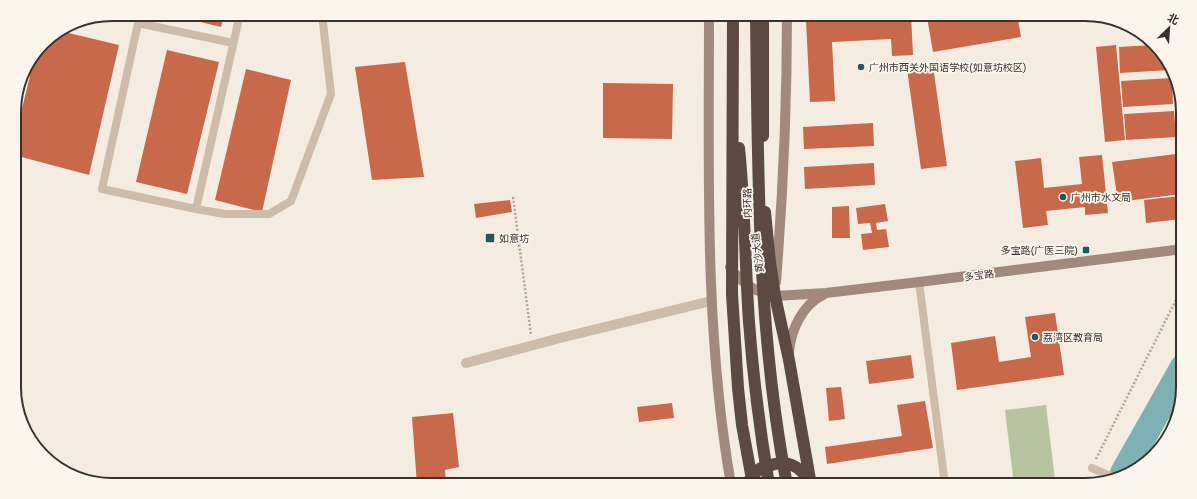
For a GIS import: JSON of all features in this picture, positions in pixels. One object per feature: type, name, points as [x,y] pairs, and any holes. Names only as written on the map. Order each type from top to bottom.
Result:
[{"type":"highway","name":"内环路","points":[[732,21],[732,294],[738,388],[750,478]]},
{"type":"highway","points":[[729,265],[732,129],[732,21]]},
{"type":"highway","name":"内环路","points":[[756,21],[758,194],[762,284],[770,376],[786,478]]},
{"type":"highway","name":"黄沙大道","points":[[762,21],[764,194],[767,234],[775,296],[789,360],[810,478]]},
{"type":"highway","points":[[733,87],[744,202],[749,322],[768,478]]},
{"type":"highway","points":[[754,478],[757,471],[763,467],[785,462],[804,472],[808,478]]},
{"type":"main road","points":[[709,21],[709,204],[711,301],[717,384],[730,478]]},
{"type":"main road","points":[[729,265],[733,272],[746,284],[756,290],[775,296],[782,211],[786,107],[787,21]]},
{"type":"main road","name":"多宝路","points":[[775,296],[826,293],[1176,250]]},
{"type":"main road","points":[[789,360],[790,340],[795,327],[805,309],[814,299],[826,293]]},
{"type":"street","points":[[466,363],[711,301]]},
{"type":"lane","points":[[196,209],[238,21]]},
{"type":"lane","points":[[233,43],[138,23],[102,189],[225,214],[270,214],[291,201],[331,94],[323,21]]},
{"type":"lane","points":[[919,282],[944,478]]},
{"type":"lane","points":[[1092,468],[1108,475]]},
{"type":"path","points":[[513,197],[512,207],[533,345]]},
{"type":"path","points":[[1088,478],[1092,468],[1176,300]]},
{"type":"green space","points":[[1046,405],[1055,478],[1013,478],[1005,410]]},
{"type":"building","points":[[196,21],[222,21],[221,27]]},
{"type":"building","points":[[806,21],[911,21],[913,55],[892,56],[891,39],[832,42],[835,101],[810,102]]},
{"type":"building","points":[[928,21],[1018,21],[1021,37],[933,52]]},
{"type":"building","points":[[67,33],[119,45],[89,175],[21,157],[21,113],[32,70],[48,48],[62,36]]},
{"type":"building","points":[[1116,45],[1125,140],[1105,142],[1096,47]]},
{"type":"building","points":[[1146,45],[1161,62],[1166,70],[1120,73],[1119,47]]},
{"type":"building","points":[[167,50],[219,62],[187,194],[136,182]]},
{"type":"building","points":[[405,62],[424,177],[372,180],[355,67]]},
{"type":"building","points":[[933,66],[947,166],[921,169],[907,69]]},
{"type":"building","points":[[246,69],[291,80],[262,212],[215,200]]},
{"type":"building","points":[[1169,78],[1172,87],[1173,104],[1123,107],[1121,81]]},
{"type":"building","points":[[603,83],[673,84],[672,139],[603,138]]},
{"type":"building","points":[[1174,111],[1176,137],[1126,140],[1124,114]]},
{"type":"building","points":[[873,123],[874,146],[804,149],[803,127]]},
{"type":"building","points":[[1176,154],[1176,195],[1118,202],[1112,162]]},
{"type":"building","name":"广州市水文局","points":[[1102,155],[1108,213],[1085,215],[1085,207],[1046,211],[1048,225],[1023,228],[1015,161],[1041,158],[1044,188],[1082,184],[1079,157]]},
{"type":"building","points":[[874,163],[875,185],[805,189],[804,167]]},
{"type":"building","points":[[1176,197],[1176,220],[1146,223],[1144,200]]},
{"type":"building","points":[[510,200],[512,212],[476,218],[474,204]]},
{"type":"building","points":[[885,204],[888,221],[876,223],[877,230],[886,229],[889,247],[863,250],[861,234],[872,233],[870,223],[858,224],[856,208]]},
{"type":"building","points":[[849,206],[850,238],[832,238],[832,207]]},
{"type":"building","name":"荔湾区教育局","points":[[1055,313],[1064,375],[957,390],[951,343],[995,336],[999,362],[1031,357],[1025,317]]},
{"type":"building","points":[[911,355],[914,378],[869,384],[866,361]]},
{"type":"building","points":[[841,387],[845,419],[829,421],[826,388]]},
{"type":"building","points":[[925,401],[933,448],[827,464],[825,447],[902,436],[897,405]]},
{"type":"building","points":[[672,403],[674,418],[639,422],[637,407]]},
{"type":"building","points":[[453,413],[459,467],[445,470],[446,478],[416,478],[412,417]]},
{"type":"waterway","points":[[1126,468],[1176,379]]},
{"type":"place","name":"广州市西关外国语学校(如意坊校区)","points":[[861,67]]},
{"type":"place","name":"广州市水文局","points":[[1063,197]]},
{"type":"place","name":"如意坊","points":[[490,238]]},
{"type":"place","name":"多宝路(广医三院)","points":[[1086,250]]},
{"type":"place","name":"荔湾区教育局","points":[[1035,337]]}]
